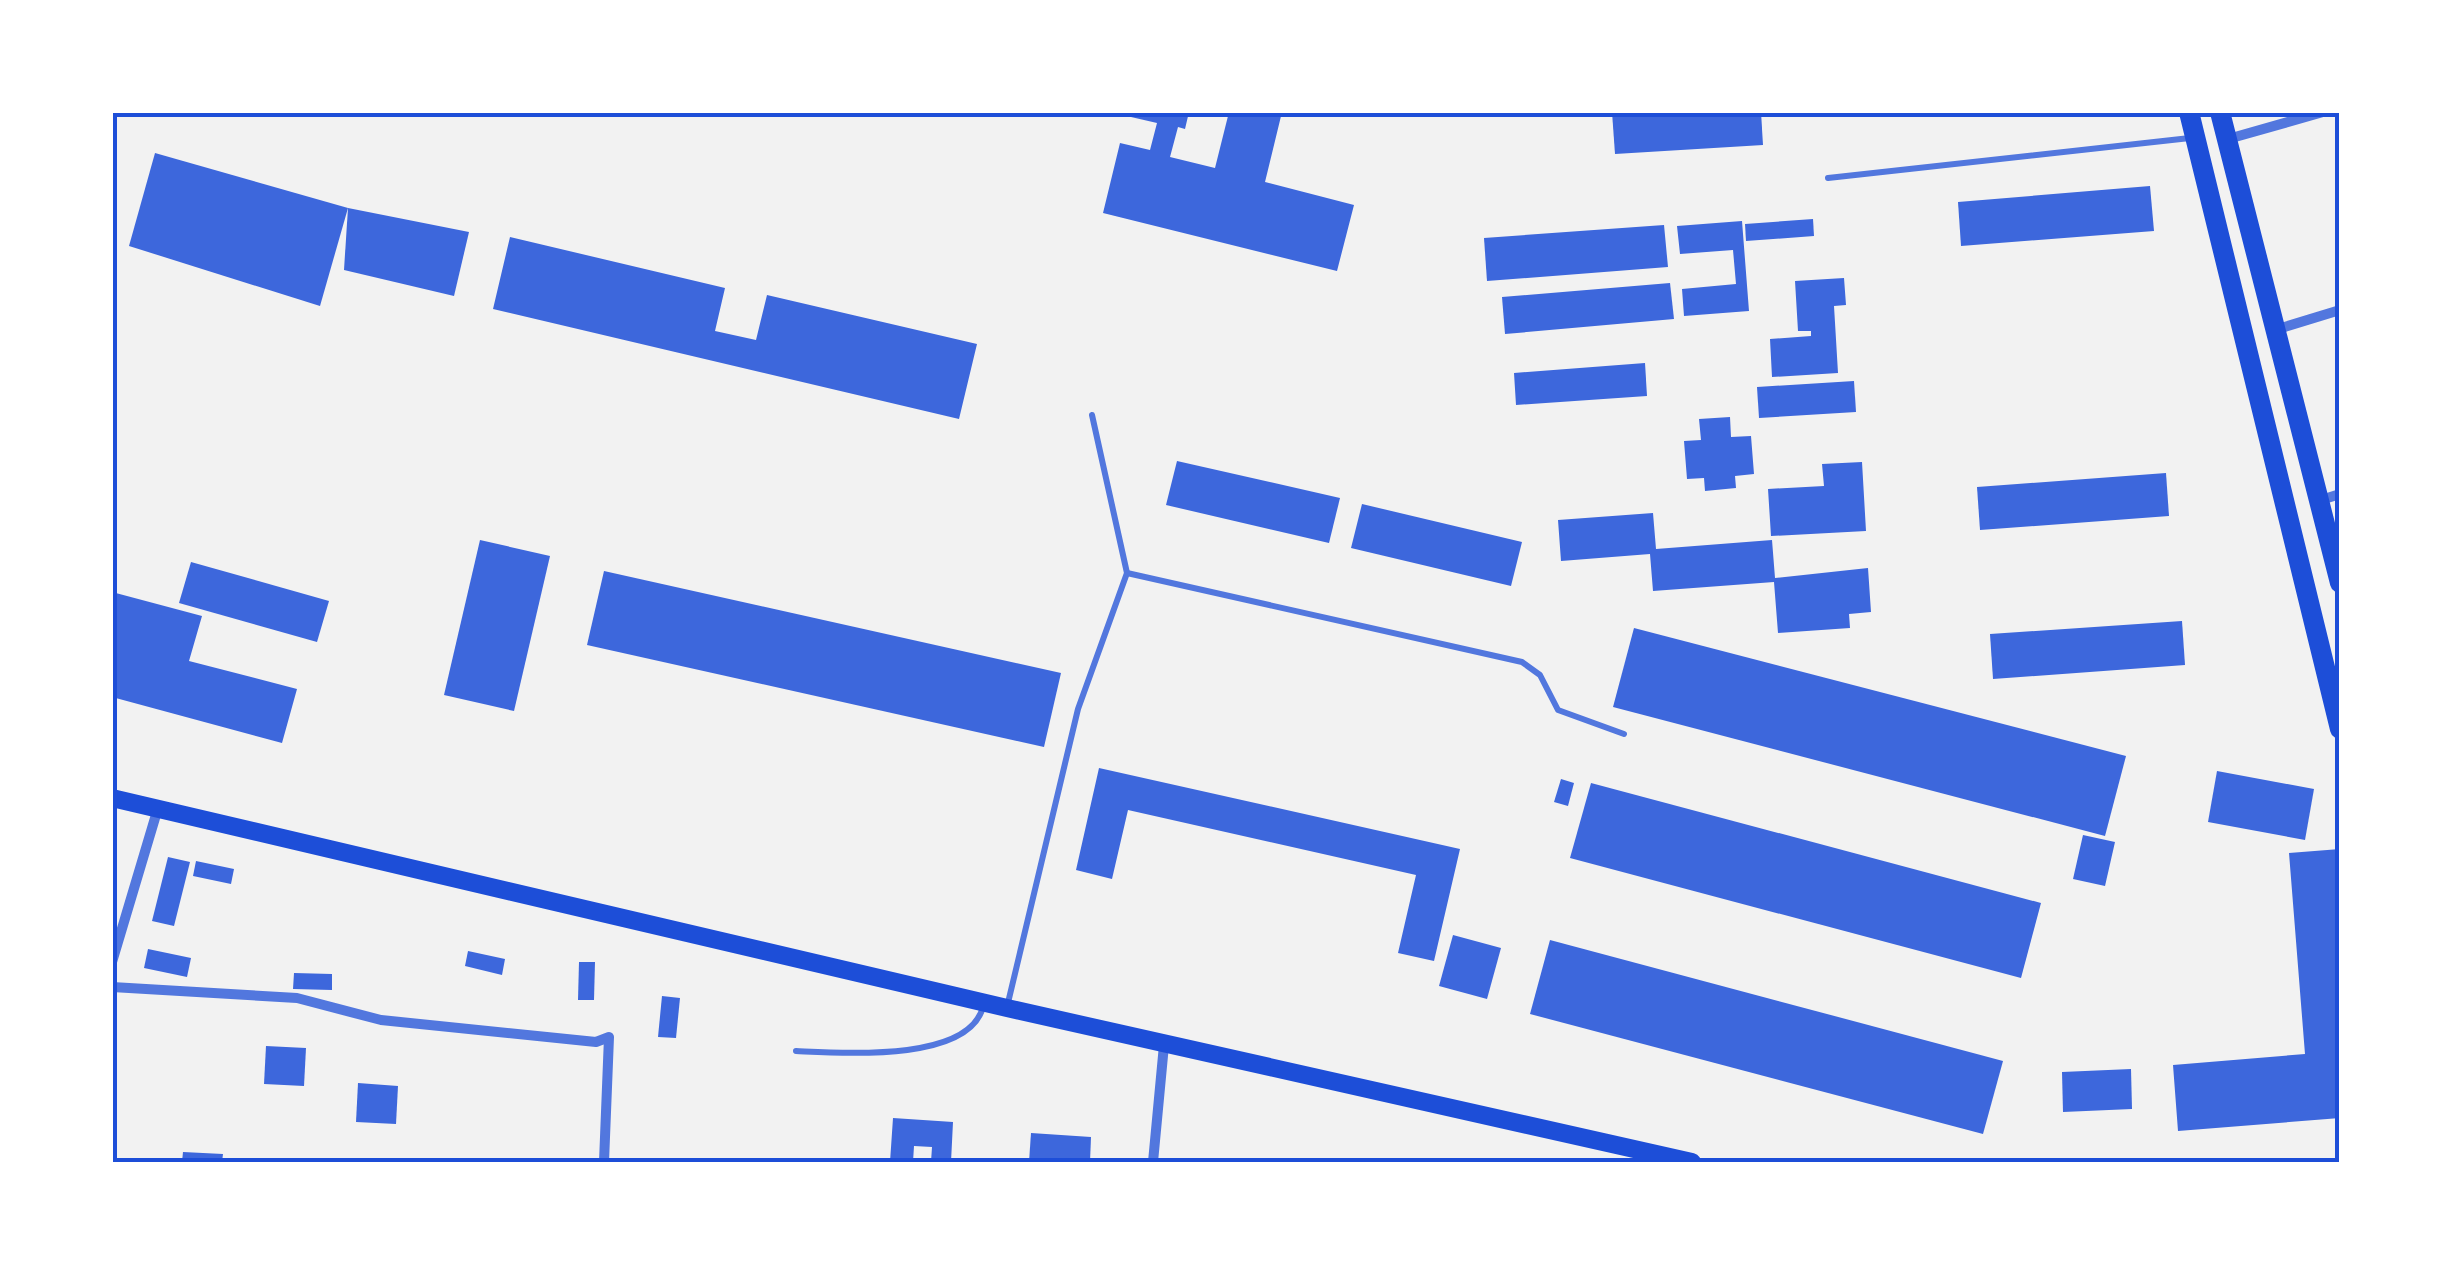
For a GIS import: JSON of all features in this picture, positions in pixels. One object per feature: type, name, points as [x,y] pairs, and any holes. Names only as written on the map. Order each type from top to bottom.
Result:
[{"type":"main road","points":[[2189,112],[2340,729]]},
{"type":"main road","points":[[2220,112],[2278,329],[2330,497],[2340,583]]},
{"type":"main road","points":[[112,798],[1007,1008],[1692,1162]]},
{"type":"street","points":[[2228,140],[2323,112]]},
{"type":"street","points":[[2278,329],[2340,310]]},
{"type":"street","points":[[112,962],[158,808]]},
{"type":"street","points":[[112,987],[298,998],[381,1020],[596,1042],[609,1037],[604,1162]]},
{"type":"street","points":[[1153,1162],[1164,1044]]},
{"type":"lane","points":[[1828,178],[2196,137]]},
{"type":"lane","points":[[1007,1008],[1078,709],[1127,573],[1092,415]]},
{"type":"lane","points":[[1127,573],[1522,662],[1540,674],[1558,710],[1624,734]]},
{"type":"lane","points":[[796,1052],[901,1051],[946,1040],[970,1029],[984,1002]]},
{"type":"building","points":[[1133,112],[1189,112],[1185,129],[1178,127],[1170,157],[1215,168],[1229,112],[1282,112],[1265,182],[1354,205],[1337,271],[1103,213],[1120,143],[1150,150],[1157,123],[1131,117]]},
{"type":"building","points":[[1612,112],[1761,112],[1763,145],[1615,154]]},
{"type":"building","points":[[155,153],[348,208],[320,306],[129,246]]},
{"type":"building","points":[[2150,186],[2154,231],[1961,246],[1958,202]]},
{"type":"building","points":[[348,208],[469,232],[454,296],[344,270]]},
{"type":"building","points":[[1813,219],[1814,236],[1746,241],[1745,224]]},
{"type":"building","points":[[1742,221],[1749,311],[1684,316],[1682,289],[1736,284],[1733,250],[1680,254],[1677,226]]},
{"type":"building","points":[[1664,225],[1668,267],[1487,281],[1484,238]]},
{"type":"building","points":[[510,237],[725,288],[715,331],[756,340],[767,295],[977,344],[959,419],[493,309]]},
{"type":"building","points":[[1844,278],[1846,305],[1834,306],[1838,373],[1772,377],[1770,339],[1811,336],[1811,331],[1798,331],[1795,281]]},
{"type":"building","points":[[1670,283],[1674,319],[1505,334],[1502,297]]},
{"type":"building","points":[[1645,363],[1647,396],[1516,405],[1514,373]]},
{"type":"building","points":[[1854,381],[1856,412],[1759,418],[1757,387]]},
{"type":"building","points":[[1730,417],[1731,437],[1751,436],[1754,474],[1735,476],[1736,488],[1705,491],[1704,478],[1687,479],[1684,441],[1701,440],[1699,419]]},
{"type":"building","points":[[1177,461],[1340,498],[1329,543],[1166,505]]},
{"type":"building","points":[[1862,462],[1866,531],[1771,536],[1768,489],[1824,486],[1822,464]]},
{"type":"building","points":[[2166,473],[2169,516],[1980,530],[1977,487]]},
{"type":"building","points":[[1362,504],[1522,542],[1511,586],[1351,548]]},
{"type":"building","points":[[1653,513],[1656,549],[1772,540],[1775,578],[1868,568],[1871,612],[1849,614],[1850,628],[1778,633],[1774,582],[1653,591],[1650,554],[1561,561],[1558,520]]},
{"type":"building","points":[[480,540],[550,556],[514,711],[444,695]]},
{"type":"building","points":[[191,562],[329,601],[317,642],[179,603]]},
{"type":"building","points":[[604,571],[1061,673],[1044,747],[587,645]]},
{"type":"building","points":[[112,592],[202,616],[189,661],[297,689],[282,743],[112,697]]},
{"type":"building","points":[[2182,621],[2185,665],[1993,679],[1990,634]]},
{"type":"building","points":[[1634,628],[2126,756],[2105,836],[1613,707]]},
{"type":"building","points":[[1099,768],[1460,849],[1434,961],[1398,953],[1416,875],[1128,810],[1112,879],[1076,870]]},
{"type":"building","points":[[2217,771],[2314,789],[2305,840],[2208,822]]},
{"type":"building","points":[[1561,779],[1574,783],[1568,806],[1554,802]]},
{"type":"building","points":[[1591,783],[2041,903],[2021,978],[1570,858]]},
{"type":"building","points":[[2083,835],[2115,842],[2105,886],[2073,879]]},
{"type":"building","points":[[2340,849],[2340,1118],[2178,1131],[2173,1065],[2305,1054],[2289,853]]},
{"type":"building","points":[[168,857],[190,862],[174,926],[152,921]]},
{"type":"building","points":[[196,861],[234,869],[231,884],[193,876]]},
{"type":"building","points":[[1453,935],[1501,948],[1487,999],[1439,986]]},
{"type":"building","points":[[1550,940],[2003,1061],[1983,1134],[1530,1014]]},
{"type":"building","points":[[148,949],[191,958],[187,977],[144,968]]},
{"type":"building","points":[[468,951],[505,959],[502,975],[465,966]]},
{"type":"building","points":[[579,962],[595,962],[594,1000],[578,1000]]},
{"type":"building","points":[[294,973],[332,974],[332,990],[293,989]]},
{"type":"building","points":[[662,996],[680,998],[676,1038],[658,1037]]},
{"type":"building","points":[[266,1046],[306,1048],[304,1086],[264,1084]]},
{"type":"building","points":[[2131,1069],[2132,1109],[2063,1112],[2062,1072]]},
{"type":"building","points":[[358,1083],[398,1086],[396,1124],[356,1122]]},
{"type":"building","points":[[893,1118],[953,1122],[951,1162],[931,1162],[932,1147],[914,1146],[913,1162],[890,1162]]},
{"type":"building","points":[[1031,1133],[1091,1137],[1090,1162],[1029,1162]]},
{"type":"building","points":[[183,1152],[223,1154],[222,1162],[182,1162]]}]
